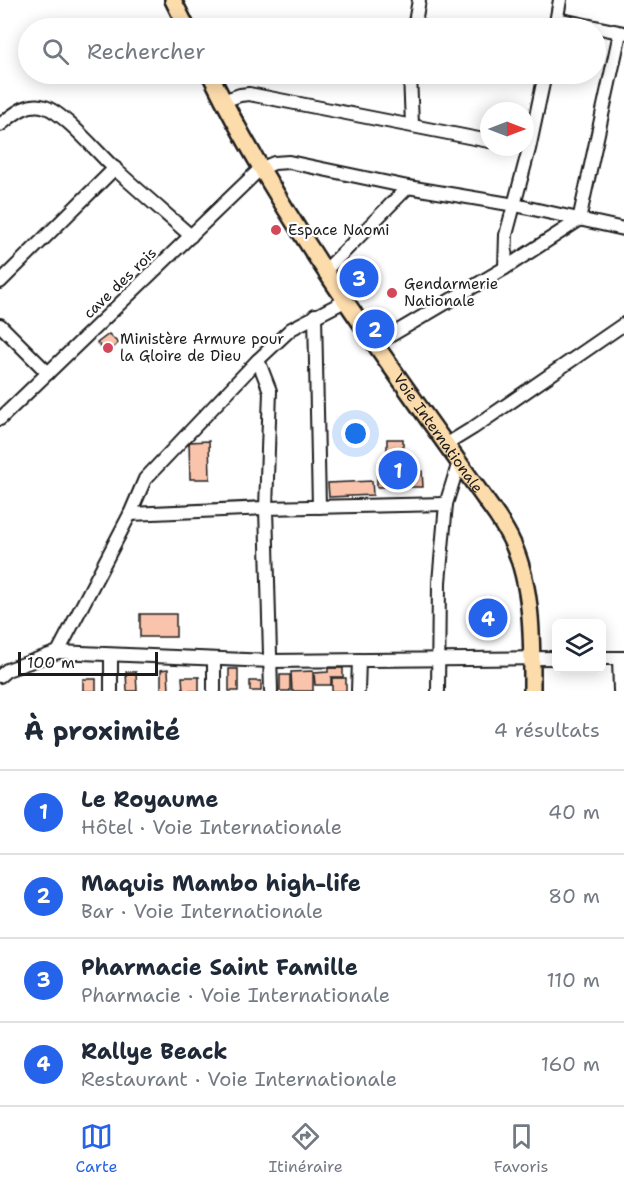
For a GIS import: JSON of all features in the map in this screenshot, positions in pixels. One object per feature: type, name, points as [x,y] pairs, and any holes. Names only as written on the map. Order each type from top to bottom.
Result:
[{"type":"main road","points":[[173,0],[182,18]]},
{"type":"main road","name":"Voie Internationale","points":[[215,84],[260,169],[325,271],[497,516],[513,544],[523,570],[531,622],[532,691]]},
{"type":"street","points":[[415,18],[418,0]]},
{"type":"street","points":[[557,18],[561,0]]},
{"type":"street","points":[[376,344],[505,268],[579,220],[622,33],[606,31]]},
{"type":"street","points":[[410,84],[412,125]]},
{"type":"street","points":[[534,115],[542,84]]},
{"type":"street","points":[[223,101],[240,94],[249,94],[480,139]]},
{"type":"street","points":[[0,125],[17,111],[33,105],[46,107],[58,114],[191,236]]},
{"type":"street","points":[[505,268],[507,235],[524,156]]},
{"type":"street","points":[[260,169],[274,163],[289,162],[408,187],[515,205],[624,229]]},
{"type":"street","points":[[0,282],[115,168]]},
{"type":"street","name":"cave des rois","points":[[0,419],[260,169]]},
{"type":"street","points":[[325,271],[408,187]]},
{"type":"street","points":[[58,652],[130,514],[145,479],[258,360],[291,329],[345,301]]},
{"type":"street","points":[[315,315],[319,507]]},
{"type":"street","points":[[447,444],[624,324]]},
{"type":"street","points":[[0,325],[48,373]]},
{"type":"street","points":[[258,360],[270,391],[266,508],[271,691]]},
{"type":"street","points":[[438,691],[439,582],[446,504],[459,462]]},
{"type":"street","points":[[130,514],[446,504]]},
{"type":"street","points":[[0,676],[7,670],[58,652],[214,660],[552,658]]},
{"type":"street","points":[[111,656],[111,691]]},
{"type":"street","points":[[620,691],[621,658]]},
{"type":"street","points":[[214,660],[214,691]]},
{"type":"street","points":[[358,691],[359,660]]},
{"type":"building","name":"Ministère Armure pour la Gloire de Dieu","points":[[109,334],[118,343],[108,353],[97,343]]},
{"type":"building","points":[[387,439],[403,439],[403,472],[422,471],[423,487],[377,487],[377,474],[387,474]]},
{"type":"building","points":[[209,441],[210,479],[190,479],[189,442]]},
{"type":"building","points":[[372,481],[373,495],[329,497],[328,483]]},
{"type":"building","points":[[140,614],[176,614],[176,637],[140,637]]},
{"type":"building","points":[[328,668],[343,668],[343,677],[331,677],[331,685],[315,685],[314,673],[328,672]]},
{"type":"building","points":[[168,669],[169,691],[161,691],[161,670]]},
{"type":"building","points":[[229,669],[238,669],[238,691],[229,691]]},
{"type":"building","points":[[313,671],[313,691],[292,691],[291,672]]},
{"type":"building","points":[[126,672],[136,672],[137,691],[127,691]]},
{"type":"building","points":[[280,675],[290,675],[290,691],[280,691]]},
{"type":"building","points":[[182,677],[199,677],[199,691],[183,691]]},
{"type":"building","points":[[332,678],[346,678],[346,691],[332,691]]},
{"type":"building","points":[[83,679],[96,679],[96,691],[83,691]]},
{"type":"building","points":[[250,681],[261,681],[261,691],[250,691]]},
{"type":"place","name":"Espace Naomi","points":[[276,230]]},
{"type":"place","name":"Pharmacie Saint Famille","points":[[359,278]]},
{"type":"place","name":"Gendarmerie Nationale","points":[[392,293]]},
{"type":"place","name":"Maquis Mambo high-life","points":[[375,329]]},
{"type":"place","name":"Ministère Armure pour la Gloire de Dieu","points":[[108,348]]},
{"type":"place","name":"Le Royaume","points":[[398,470]]},
{"type":"place","name":"Rallye Beack","points":[[488,618]]}]
